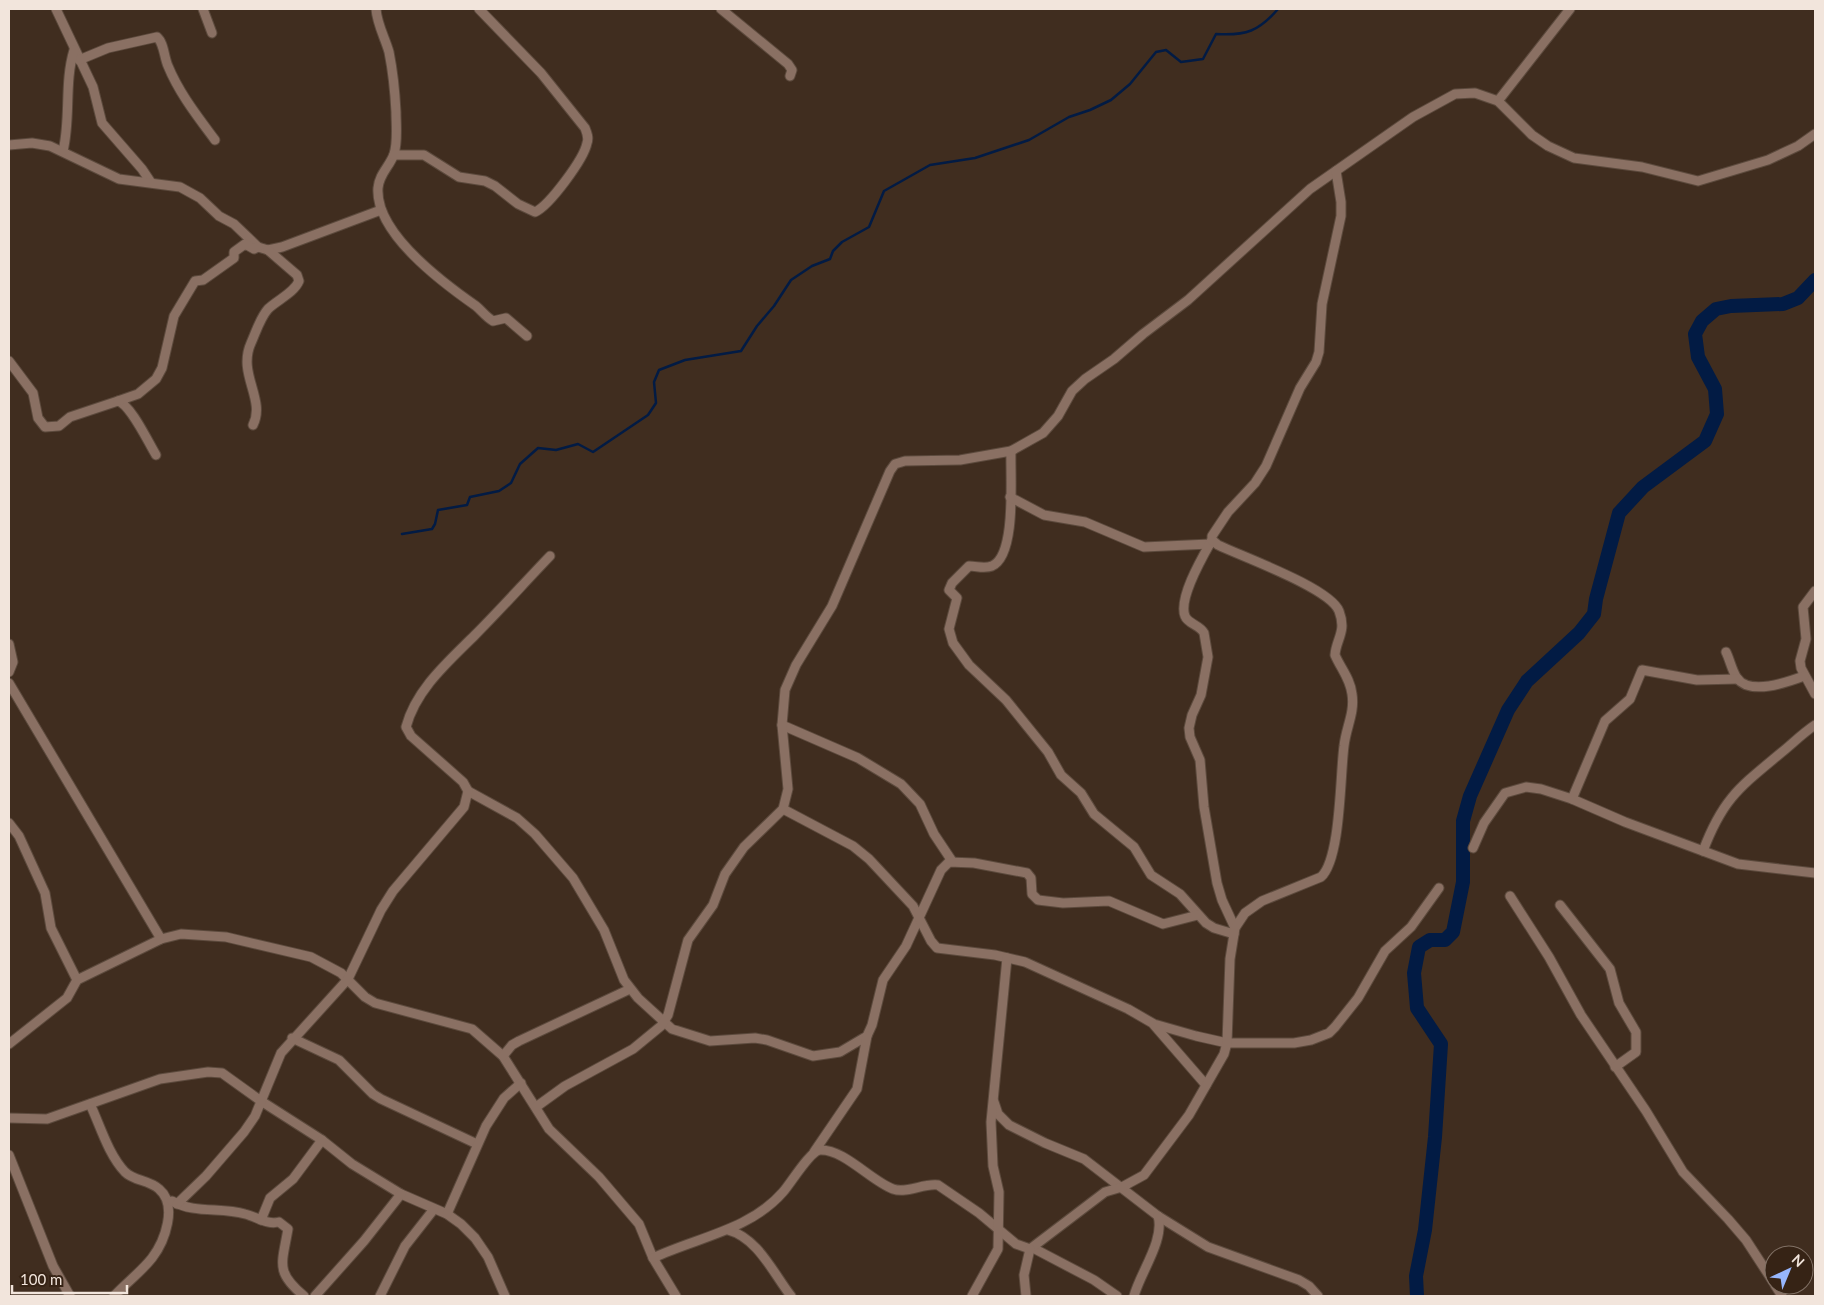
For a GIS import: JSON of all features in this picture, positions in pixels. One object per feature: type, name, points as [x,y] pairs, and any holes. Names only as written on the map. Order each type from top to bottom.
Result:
[{"type":"street","points":[[56,9],[93,87],[102,123],[150,181]]},
{"type":"street","points":[[202,9],[212,33]]},
{"type":"street","points":[[376,9],[394,80],[396,113],[394,154],[379,181],[378,200],[381,210],[408,249],[434,276],[493,321],[506,318],[527,336]]},
{"type":"street","points":[[394,154],[424,155],[458,177],[485,182],[495,186],[518,204],[535,212],[547,204],[580,158],[587,144],[588,135],[585,128],[542,74],[479,9]]},
{"type":"street","points":[[721,9],[788,64],[792,70],[790,76]]},
{"type":"street","points":[[1498,101],[1570,9]]},
{"type":"street","points":[[79,60],[108,48],[157,37],[161,42],[168,67],[175,81],[215,140]]},
{"type":"street","points":[[63,151],[67,132],[68,72],[74,50]]},
{"type":"street","points":[[536,1108],[565,1086],[633,1049],[663,1022],[668,1015],[688,940],[713,905],[724,874],[744,847],[783,809],[788,788],[782,725],[785,690],[790,675],[836,598],[892,467],[905,461],[960,460],[1011,451],[1043,433],[1058,416],[1072,391],[1085,379],[1114,359],[1142,334],[1188,300],[1310,189],[1372,144],[1446,98],[1468,92],[1498,101],[1532,135],[1560,153],[1574,158],[1642,167],[1698,181],[1768,160],[1798,146],[1815,134]]},
{"type":"street","points":[[9,145],[41,144],[63,151],[113,176],[150,181],[191,192],[219,216],[234,224],[258,247],[268,250],[298,275],[299,281],[266,311],[251,343],[246,366],[256,406],[257,416],[253,425]]},
{"type":"street","points":[[1234,931],[1217,883],[1204,807],[1200,760],[1190,737],[1189,728],[1192,715],[1201,695],[1208,654],[1204,634],[1185,617],[1183,608],[1193,576],[1211,542],[1216,528],[1255,483],[1266,466],[1300,388],[1319,352],[1322,304],[1341,216],[1342,202],[1336,171]]},
{"type":"street","points":[[268,250],[282,247],[381,210]]},
{"type":"street","points":[[9,361],[33,393],[38,418],[44,427],[59,426],[70,417],[138,394],[156,379],[162,368],[174,316],[195,281],[203,280],[234,258],[234,252],[245,244],[254,249],[258,247]]},
{"type":"street","points":[[118,401],[123,402],[132,414],[156,455]]},
{"type":"street","points":[[1011,451],[1008,538],[1003,555],[992,566],[969,566],[952,583],[950,590],[956,598],[955,611],[949,624],[953,642],[969,665],[1006,700],[1048,752],[1061,775],[1081,793],[1094,814],[1134,847],[1151,875],[1180,894],[1198,915],[1214,928],[1234,931]]},
{"type":"street","points":[[1010,497],[1044,515],[1085,522],[1144,547],[1211,542],[1313,588],[1334,604],[1338,611],[1342,633],[1335,655],[1348,678],[1353,705],[1344,745],[1335,840],[1327,871],[1310,884],[1262,901],[1245,913],[1234,931],[1230,959],[1227,1043],[1224,1054],[1188,1115],[1144,1175],[1122,1187],[1105,1192],[1032,1249],[1024,1275],[1026,1296]]},
{"type":"street","points":[[550,556],[474,636],[447,660],[409,715],[406,727],[410,736],[463,782],[468,792],[517,818],[535,834],[573,878],[604,930],[618,967],[630,990],[663,1022],[686,1034],[710,1041],[754,1038],[767,1040],[813,1056],[840,1052],[867,1036]]},
{"type":"street","points":[[1815,591],[1803,607],[1806,640],[1800,661],[1804,676],[1815,694]]},
{"type":"street","points":[[9,644],[14,662],[9,672]]},
{"type":"street","points":[[1726,652],[1738,679],[1742,683],[1771,687],[1804,676]]},
{"type":"street","points":[[1572,799],[1604,720],[1630,699],[1642,670],[1697,680],[1738,679]]},
{"type":"street","points":[[9,684],[161,939]]},
{"type":"street","points":[[782,725],[858,758],[900,784],[920,804],[934,834],[952,862]]},
{"type":"street","points":[[1703,851],[1718,815],[1732,795],[1758,771],[1815,725]]},
{"type":"street","points":[[1473,848],[1484,823],[1505,793],[1526,787],[1541,789],[1572,799],[1625,822],[1738,864],[1815,873]]},
{"type":"street","points":[[177,1204],[220,1161],[255,1116],[274,1067],[292,1038],[348,979],[380,910],[405,876],[454,821],[464,807],[468,792]]},
{"type":"street","points":[[783,809],[854,846],[869,859],[919,915],[931,941],[937,948],[1007,958],[1045,969],[1154,1024],[1227,1043],[1294,1043],[1311,1040],[1329,1033],[1358,998],[1385,951],[1411,928],[1439,888]]},
{"type":"street","points":[[9,823],[19,836],[45,893],[51,928],[77,980]]},
{"type":"street","points":[[653,1258],[679,1246],[728,1230],[768,1208],[814,1152],[858,1089],[867,1036],[872,1025],[883,980],[906,946],[919,915],[945,864],[952,862],[1027,873],[1031,878],[1032,894],[1038,900],[1074,904],[1109,901],[1163,924],[1198,915]]},
{"type":"street","points":[[1510,896],[1615,1067],[1650,1117],[1683,1172],[1740,1233],[1764,1268]]},
{"type":"street","points":[[1560,905],[1610,969],[1619,1003],[1635,1026],[1636,1052],[1615,1067]]},
{"type":"street","points":[[9,1044],[67,998],[77,980],[161,939],[192,934],[226,937],[311,957],[333,967],[348,979],[365,997],[375,1003],[472,1029],[504,1056],[553,1132],[631,1212],[644,1234],[653,1258],[676,1296]]},
{"type":"street","points":[[972,1296],[998,1250],[999,1192],[991,1153],[991,1122],[1007,958]]},
{"type":"street","points":[[504,1056],[512,1045],[519,1041],[630,990]]},
{"type":"street","points":[[1154,1024],[1206,1085]]},
{"type":"street","points":[[292,1038],[339,1060],[373,1094],[411,1115],[477,1144]]},
{"type":"street","points":[[9,1118],[47,1119],[160,1079],[208,1072],[228,1076],[261,1101],[322,1140],[352,1164],[401,1194],[447,1214],[475,1238],[488,1257],[505,1296]]},
{"type":"street","points":[[447,1214],[477,1144],[494,1111],[521,1083]]},
{"type":"street","points":[[994,1102],[998,1114],[1009,1125],[1045,1144],[1084,1159],[1158,1216],[1221,1253],[1299,1280],[1309,1286],[1318,1296]]},
{"type":"street","points":[[90,1104],[119,1164],[126,1173],[150,1183],[177,1204],[204,1211],[236,1212],[271,1224],[279,1222],[288,1229],[282,1266],[283,1274],[289,1283],[304,1296]]},
{"type":"street","points":[[261,1220],[270,1198],[293,1179],[322,1140]]},
{"type":"street","points":[[814,1152],[818,1150],[829,1152],[894,1190],[938,1184],[979,1213],[1016,1244],[1032,1249],[1094,1280],[1118,1296]]},
{"type":"street","points":[[9,1155],[53,1266],[70,1296]]},
{"type":"street","points":[[315,1296],[364,1241],[401,1194]]},
{"type":"street","points":[[114,1296],[153,1256],[167,1224],[170,1210],[167,1198]]},
{"type":"street","points":[[380,1296],[405,1246],[434,1208]]},
{"type":"street","points":[[1134,1296],[1158,1238],[1160,1226],[1158,1216]]},
{"type":"street","points":[[728,1230],[739,1233],[753,1244],[791,1296]]},
{"type":"waterway","points":[[402,534],[432,529],[438,510],[467,505],[470,497],[499,491],[511,483],[520,464],[538,448],[556,450],[578,444],[593,452],[648,415],[656,403],[654,382],[659,370],[685,360],[741,351],[791,280],[812,266],[830,259],[833,251],[842,242],[869,227],[884,191],[930,165],[975,158],[1029,140],[1069,117],[1111,100],[1130,84],[1156,52],[1166,50],[1181,62],[1203,59],[1216,34],[1244,33],[1258,27],[1278,9]]},
{"type":"waterway","points":[[1417,1296],[1416,1276],[1425,1230],[1435,1137],[1441,1044],[1417,1008],[1414,973],[1419,947],[1430,940],[1445,940],[1453,932],[1463,882],[1463,821],[1470,796],[1508,710],[1527,681],[1579,633],[1594,614],[1596,599],[1619,513],[1643,487],[1705,441],[1717,414],[1715,389],[1698,357],[1695,334],[1702,321],[1716,309],[1731,306],[1783,304],[1798,298],[1815,280]]}]
